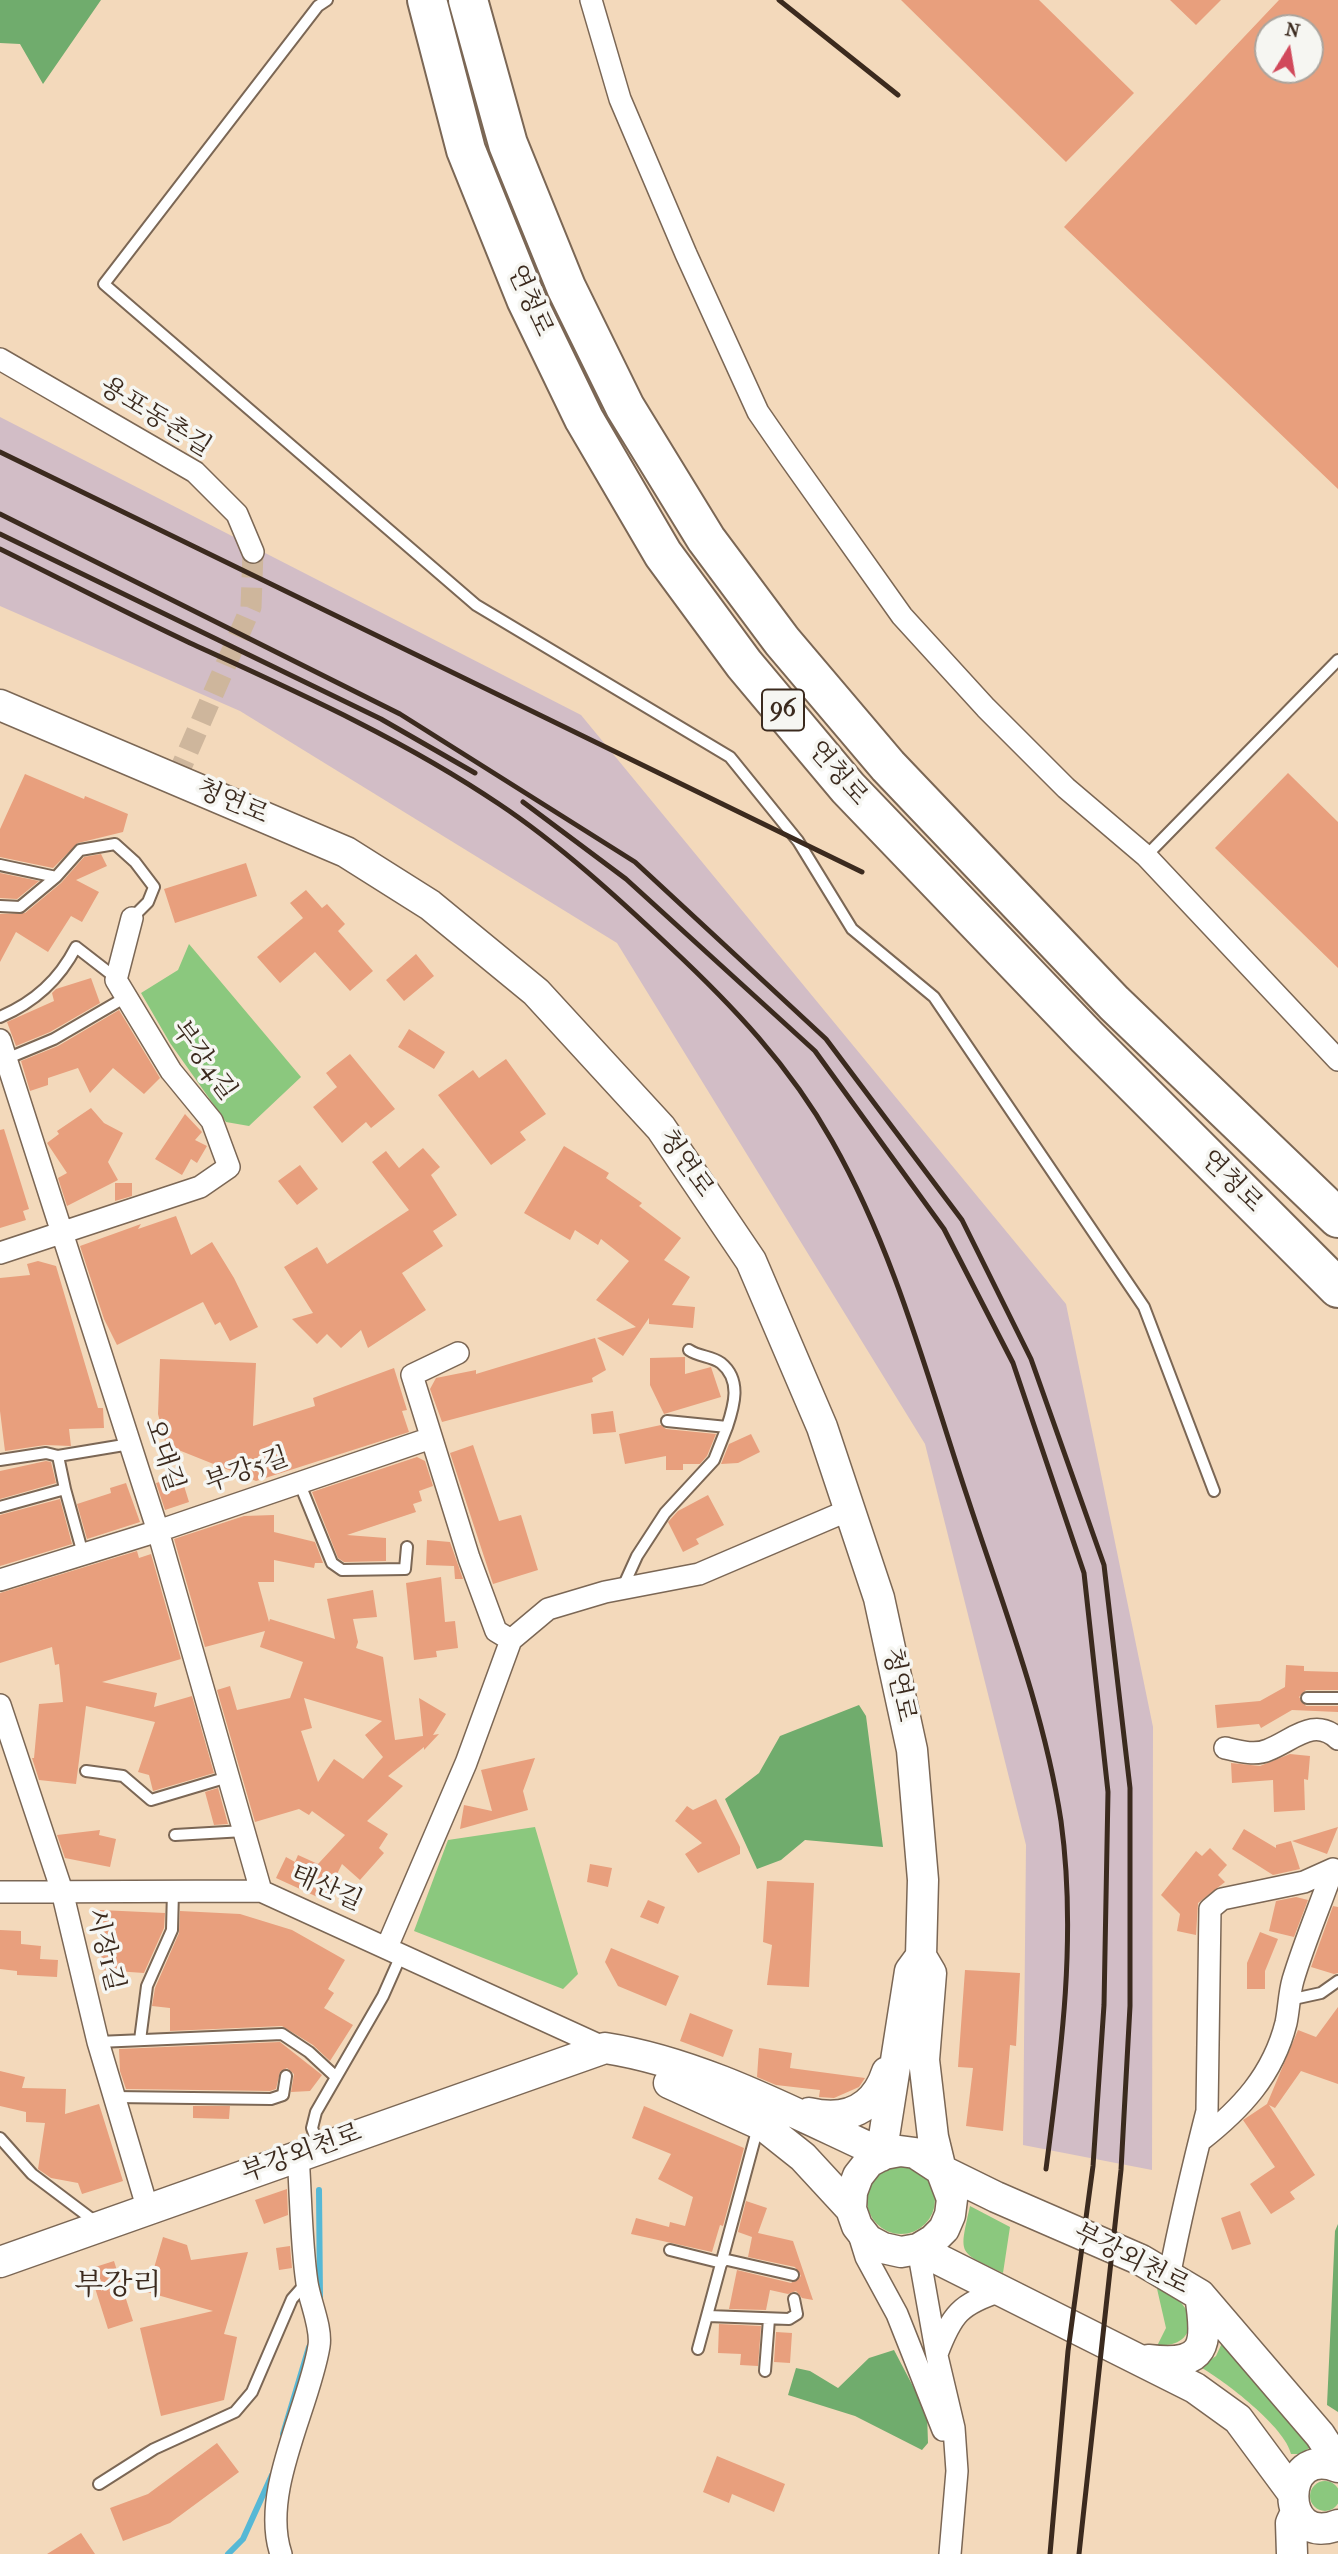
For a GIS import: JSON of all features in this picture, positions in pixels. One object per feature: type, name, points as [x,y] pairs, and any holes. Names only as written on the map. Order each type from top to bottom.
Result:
[{"type":"highway","name":"연청로","points":[[427,0],[466,150],[526,299],[584,419],[663,554],[744,664],[848,788],[1087,1037],[1338,1288]]},
{"type":"highway","name":"연청로","points":[[468,0],[508,144],[566,287],[625,407],[706,539],[782,641],[888,766],[1114,1003],[1338,1218]]},
{"type":"main road","name":"청연로","points":[[0,705],[346,852],[430,905],[536,992],[661,1128],[751,1261],[822,1427],[879,1598],[912,1750],[923,1880],[921,1956]]},
{"type":"main road","points":[[881,2156],[910,1971],[921,1956],[931,1973],[924,2060],[941,2170],[952,2199],[950,2215],[933,2240],[918,2249],[901,2252],[883,2248],[868,2240],[854,2218],[852,2192],[858,2176],[869,2162],[900,2151],[915,2153],[941,2170]]},
{"type":"main road","name":"부강외천로","points":[[0,2262],[605,2048],[648,2055],[767,2114],[868,2147],[881,2156]]},
{"type":"main road","points":[[767,2114],[823,2117],[860,2111],[882,2089],[889,2065],[898,2054]]},
{"type":"main road","name":"부강외천로","points":[[767,2114],[854,2218]]},
{"type":"main road","name":"부강외천로","points":[[941,2170],[1141,2260],[1200,2295],[1320,2435],[1338,2465]]},
{"type":"main road","points":[[918,2249],[1145,2360],[1195,2388],[1238,2419],[1312,2526],[1335,2527]]},
{"type":"main road","points":[[1145,2360],[1175,2363],[1199,2350],[1206,2333],[1200,2295]]},
{"type":"main road","points":[[1292,2554],[1291,2523],[1301,2473],[1320,2463],[1338,2465]]},
{"type":"main road","points":[[1312,2554],[1335,2527]]},
{"type":"street","points":[[592,0],[620,99],[758,412],[902,616],[986,708],[1066,788],[1146,856],[1338,1060]]},
{"type":"street","name":"용포동촌길","points":[[0,359],[195,472],[237,514],[253,552]]},
{"type":"street","points":[[121,987],[132,918]]},
{"type":"street","name":"부강4길","points":[[0,1253],[201,1187],[229,1167],[212,1121],[171,1071],[121,987]]},
{"type":"street","name":"오대길","points":[[3,1049],[158,1531],[261,1891]]},
{"type":"street","points":[[458,1353],[412,1375],[496,1631],[511,1640]]},
{"type":"street","name":"부강5길","points":[[0,1580],[158,1531],[431,1438]]},
{"type":"street","points":[[395,1950],[511,1640],[548,1609],[622,1589],[699,1574],[849,1510]]},
{"type":"street","name":"시장1길","points":[[0,1705],[62,1891],[98,2042],[148,2210]]},
{"type":"street","points":[[1225,1748],[1243,1753],[1266,1752],[1308,1729],[1330,1732],[1338,1739]]},
{"type":"street","points":[[1200,2141],[1234,2114],[1267,2073],[1286,2023],[1298,1965],[1335,1862]]},
{"type":"street","points":[[1169,2277],[1208,2111],[1210,1909],[1222,1899],[1304,1882],[1335,1862]]},
{"type":"street","name":"태산길","points":[[0,1892],[261,1891],[605,2048]]},
{"type":"street","points":[[281,2554],[276,2537],[276,2515],[290,2443],[319,2344],[307,2282],[309,2151]]},
{"type":"street","points":[[854,2218],[866,2257],[897,2314],[917,2363],[957,2471]]},
{"type":"street","points":[[918,2249],[937,2356],[954,2428],[957,2471],[950,2554]]},
{"type":"street","points":[[937,2356],[950,2321],[971,2300],[1001,2291]]},
{"type":"lane","points":[[327,0],[318,6],[104,284],[477,604],[730,757],[798,841],[852,929],[934,997],[1144,1307],[1214,1491]]},
{"type":"lane","points":[[1146,856],[1338,660]]},
{"type":"lane","points":[[0,906],[20,908],[56,877],[80,850],[115,844],[135,862],[154,887],[148,902],[132,918]]},
{"type":"lane","points":[[0,865],[56,877]]},
{"type":"lane","points":[[0,1017],[22,1007],[46,988],[65,969],[76,947],[121,987],[54,1039],[3,1049]]},
{"type":"lane","points":[[622,1589],[637,1556],[665,1514],[714,1460],[737,1398],[730,1374],[720,1361],[697,1356],[690,1350]]},
{"type":"lane","points":[[667,1420],[727,1427]]},
{"type":"lane","points":[[0,1460],[46,1453],[58,1456],[130,1444]]},
{"type":"lane","points":[[58,1456],[83,1554]]},
{"type":"lane","points":[[299,1482],[332,1563],[342,1570],[405,1569],[407,1547]]},
{"type":"lane","points":[[0,1507],[65,1489]]},
{"type":"lane","points":[[1307,1698],[1338,1698]]},
{"type":"lane","points":[[86,1771],[123,1776],[150,1800],[228,1777]]},
{"type":"lane","points":[[175,1835],[244,1831]]},
{"type":"lane","points":[[140,2040],[147,1986],[172,1930],[173,1892]]},
{"type":"lane","points":[[309,2151],[316,2112],[383,1996],[395,1950]]},
{"type":"lane","points":[[1289,2000],[1321,1993],[1338,1981]]},
{"type":"lane","points":[[98,2042],[282,2034],[309,2052],[336,2077]]},
{"type":"lane","points":[[114,2097],[271,2099],[283,2095],[286,2076]]},
{"type":"lane","points":[[698,2349],[767,2114]]},
{"type":"lane","points":[[0,2138],[32,2174],[101,2227]]},
{"type":"lane","points":[[670,2250],[793,2275]]},
{"type":"lane","points":[[99,2484],[154,2449],[235,2412],[251,2392],[292,2299],[307,2282]]},
{"type":"lane","points":[[708,2316],[789,2319],[797,2314],[794,2299]]},
{"type":"lane","points":[[765,2371],[769,2319]]},
{"type":"shaded area","points":[[0,417],[581,715],[1066,1304],[1153,1727],[1152,2170],[1023,2145],[1026,1845],[925,1444],[617,943],[240,711],[0,606]]},
{"type":"green space","points":[[0,0],[101,0],[43,84],[20,44],[0,43]]},
{"type":"green space","points":[[189,944],[301,1077],[249,1126],[226,1122],[170,1043],[141,993],[178,970]]},
{"type":"green space","points":[[859,1705],[866,1716],[883,1847],[805,1840],[781,1860],[757,1869],[725,1799],[759,1773],[780,1736]]},
{"type":"green space","points":[[535,1827],[578,1974],[563,1989],[414,1931],[448,1840]]},
{"type":"green space","points":[[894,2166],[908,2166],[920,2171],[930,2181],[935,2200],[930,2219],[920,2229],[908,2234],[894,2234],[882,2229],[872,2219],[867,2207],[867,2193],[872,2181],[882,2171]]},
{"type":"green space","points":[[970,2206],[1010,2227],[1003,2273],[977,2260],[965,2250],[964,2234]]},
{"type":"green space","points":[[1338,2224],[1338,2412],[1327,2405],[1335,2231]]},
{"type":"green space","points":[[1155,2280],[1174,2293],[1191,2316],[1188,2330],[1182,2339],[1157,2346],[1166,2328]]},
{"type":"green space","points":[[1222,2343],[1313,2446],[1299,2454],[1291,2454],[1287,2443],[1266,2418],[1224,2382],[1200,2367],[1216,2356]]},
{"type":"green space","points":[[894,2350],[927,2413],[928,2443],[922,2450],[855,2416],[788,2395],[796,2368],[810,2371],[838,2388],[869,2358]]},
{"type":"green space","points":[[1325,2481],[1336,2485],[1340,2496],[1336,2507],[1325,2511],[1314,2507],[1310,2496],[1314,2485]]},
{"type":"building","points":[[901,0],[1039,0],[1134,93],[1066,162]]},
{"type":"building","points":[[1170,0],[1221,0],[1196,25]]},
{"type":"building","points":[[1279,0],[1338,0],[1338,489],[1064,227],[1254,26],[1254,84],[1324,84],[1324,14],[1266,14]]},
{"type":"building","points":[[1288,773],[1338,822],[1338,968],[1215,848]]},
{"type":"building","points":[[25,774],[128,814],[123,832],[78,843],[53,868],[0,857],[0,829]]},
{"type":"building","points":[[101,854],[107,866],[76,880],[99,892],[82,922],[71,916],[48,952],[16,932],[0,962],[0,914],[25,913],[61,883],[84,857]]},
{"type":"building","points":[[246,863],[257,896],[175,923],[164,889]]},
{"type":"building","points":[[0,873],[39,881],[17,899],[0,898]]},
{"type":"building","points":[[306,890],[322,908],[327,904],[345,924],[338,931],[373,971],[350,991],[315,952],[280,983],[257,957],[303,918],[290,903]]},
{"type":"building","points":[[416,954],[434,976],[404,1001],[386,980]]},
{"type":"building","points":[[91,978],[100,1003],[50,1032],[16,1046],[7,1022],[54,1001],[52,993],[56,989]]},
{"type":"building","points":[[119,1010],[160,1078],[144,1094],[113,1068],[90,1093],[78,1068],[48,1078],[48,1085],[30,1091],[21,1061],[58,1046]]},
{"type":"building","points":[[409,1029],[445,1052],[434,1069],[398,1047]]},
{"type":"building","points":[[350,1054],[395,1109],[371,1128],[366,1122],[342,1143],[313,1107],[337,1087],[326,1073]]},
{"type":"building","points":[[506,1059],[546,1114],[520,1132],[526,1140],[491,1165],[438,1095],[473,1070],[479,1078]]},
{"type":"building","points":[[91,1108],[104,1123],[123,1133],[108,1162],[118,1180],[67,1206],[58,1178],[67,1173],[47,1143],[59,1134],[57,1131]]},
{"type":"building","points":[[185,1114],[202,1132],[195,1140],[207,1146],[197,1163],[191,1159],[182,1175],[155,1159]]},
{"type":"building","points":[[4,1129],[29,1209],[23,1211],[26,1220],[0,1228],[0,1130]]},
{"type":"building","points":[[564,1146],[609,1173],[606,1178],[642,1203],[639,1206],[681,1238],[664,1260],[690,1277],[672,1305],[695,1307],[693,1328],[649,1324],[649,1318],[623,1356],[597,1338],[636,1327],[596,1300],[629,1261],[601,1239],[598,1245],[575,1230],[570,1240],[524,1213]]},
{"type":"building","points":[[423,1148],[440,1167],[431,1175],[457,1215],[433,1231],[443,1246],[402,1273],[426,1310],[368,1348],[361,1330],[341,1348],[327,1334],[317,1344],[292,1319],[313,1313],[284,1267],[317,1247],[327,1264],[409,1210],[372,1162],[386,1151],[399,1168]]},
{"type":"building","points":[[300,1165],[318,1189],[297,1205],[278,1181]]},
{"type":"building","points":[[115,1183],[132,1183],[132,1196],[115,1201]]},
{"type":"building","points":[[176,1216],[191,1255],[212,1242],[234,1278],[258,1327],[230,1341],[220,1322],[215,1325],[203,1302],[117,1345],[104,1319],[80,1246],[141,1224],[138,1229]]},
{"type":"building","points":[[38,1261],[56,1266],[98,1408],[103,1408],[104,1428],[69,1429],[71,1446],[45,1445],[5,1451],[0,1411],[0,1278],[30,1275],[27,1264]]},
{"type":"building","points":[[595,1338],[606,1370],[592,1378],[593,1382],[442,1422],[430,1389],[436,1378],[476,1370],[476,1374]]},
{"type":"building","points":[[685,1357],[685,1374],[711,1367],[721,1397],[664,1414],[650,1385],[650,1358]]},
{"type":"building","points":[[160,1359],[256,1363],[253,1426],[315,1406],[313,1398],[394,1368],[407,1410],[402,1411],[409,1432],[256,1481],[166,1445],[158,1414]]},
{"type":"building","points":[[613,1411],[616,1432],[593,1434],[591,1414]]},
{"type":"building","points":[[661,1425],[666,1429],[716,1434],[707,1456],[700,1464],[683,1464],[683,1470],[666,1470],[666,1456],[625,1464],[619,1434]]},
{"type":"building","points":[[751,1434],[760,1452],[738,1463],[721,1464],[729,1444]]},
{"type":"building","points":[[473,1445],[499,1521],[521,1515],[538,1570],[493,1584],[450,1453]]},
{"type":"building","points":[[417,1457],[425,1461],[433,1486],[419,1491],[422,1501],[413,1504],[416,1512],[347,1535],[386,1538],[386,1561],[344,1562],[338,1558],[312,1492]]},
{"type":"building","points":[[51,1462],[56,1483],[0,1499],[0,1471]]},
{"type":"building","points":[[181,1476],[189,1502],[165,1510],[156,1483]]},
{"type":"building","points":[[126,1483],[140,1522],[87,1539],[77,1504],[111,1493],[110,1488]]},
{"type":"building","points":[[708,1495],[724,1525],[696,1539],[699,1544],[683,1552],[668,1522],[678,1511]]},
{"type":"building","points":[[60,1499],[72,1544],[0,1566],[0,1515]]},
{"type":"building","points":[[274,1515],[274,1532],[315,1542],[323,1563],[315,1563],[314,1568],[274,1560],[274,1582],[258,1582],[269,1622],[270,1619],[335,1639],[327,1599],[373,1590],[377,1617],[353,1619],[358,1642],[356,1648],[383,1657],[395,1740],[423,1736],[419,1698],[446,1714],[433,1735],[439,1734],[424,1750],[424,1747],[388,1776],[403,1786],[367,1821],[388,1834],[379,1848],[384,1853],[360,1880],[342,1864],[324,1900],[276,1878],[286,1857],[295,1862],[298,1855],[318,1864],[345,1835],[312,1811],[309,1815],[299,1809],[255,1822],[217,1690],[230,1686],[237,1710],[290,1698],[303,1662],[260,1647],[265,1631],[205,1647],[174,1539],[244,1516]],"holes":[[[304,1698],[382,1721],[365,1735],[383,1757],[363,1779],[334,1759],[318,1782],[301,1731],[312,1728]]]},
{"type":"building","points":[[427,1540],[450,1542],[463,1579],[455,1579],[454,1566],[426,1565]]},
{"type":"building","points":[[137,1551],[139,1558],[151,1554],[181,1659],[102,1682],[157,1693],[154,1707],[192,1696],[214,1773],[153,1791],[149,1775],[138,1772],[155,1722],[86,1706],[76,1784],[39,1780],[32,1758],[39,1704],[63,1702],[59,1664],[55,1665],[52,1647],[0,1663],[0,1593]]},
{"type":"building","points":[[441,1577],[445,1622],[455,1621],[458,1648],[436,1651],[437,1657],[414,1660],[406,1583]]},
{"type":"building","points":[[1286,1665],[1304,1666],[1304,1671],[1338,1672],[1338,1690],[1306,1690],[1299,1697],[1306,1706],[1338,1706],[1338,1712],[1292,1710],[1261,1728],[1259,1724],[1217,1728],[1215,1705],[1260,1701],[1285,1687]]},
{"type":"building","points":[[1290,1754],[1310,1756],[1308,1780],[1304,1779],[1305,1810],[1274,1812],[1273,1780],[1232,1783],[1231,1763],[1260,1766]]},
{"type":"building","points":[[535,1758],[523,1791],[528,1810],[460,1829],[464,1805],[492,1811],[481,1770]]},
{"type":"building","points":[[218,1788],[228,1824],[214,1825],[205,1792]]},
{"type":"building","points":[[716,1799],[740,1847],[740,1854],[698,1873],[685,1854],[702,1843],[675,1821],[687,1806],[693,1810]]},
{"type":"building","points":[[1338,1827],[1327,1854],[1292,1841]]},
{"type":"building","points":[[1244,1829],[1276,1848],[1276,1845],[1291,1841],[1300,1869],[1273,1875],[1232,1849]]},
{"type":"building","points":[[100,1830],[99,1835],[116,1839],[110,1867],[65,1858],[57,1835]]},
{"type":"building","points":[[1210,1848],[1227,1865],[1218,1875],[1225,1882],[1198,1903],[1196,1935],[1177,1931],[1180,1914],[1161,1895],[1196,1851],[1202,1856]]},
{"type":"building","points":[[590,1864],[612,1868],[608,1887],[587,1882]]},
{"type":"building","points":[[767,1881],[814,1883],[809,1987],[767,1985],[772,1945],[763,1942]]},
{"type":"building","points":[[1296,1897],[1308,1900],[1294,1937],[1269,1931],[1276,1901]]},
{"type":"building","points":[[648,1900],[665,1907],[658,1924],[640,1917]]},
{"type":"building","points":[[1333,1906],[1338,1907],[1338,1973],[1334,1974],[1311,1967]]},
{"type":"building","points":[[100,1910],[165,1913],[164,1928],[144,1973],[101,1970]]},
{"type":"building","points":[[180,1911],[240,1914],[292,1930],[345,1960],[328,1989],[334,1993],[324,2008],[353,2025],[330,2061],[313,2045],[282,2026],[170,2031],[170,2008],[152,2006],[155,1988],[179,1933]]},
{"type":"building","points":[[0,1930],[21,1931],[21,1944],[41,1946],[40,1959],[58,1960],[57,1977],[17,1975],[17,1971],[0,1969]]},
{"type":"building","points":[[1260,1932],[1278,1939],[1265,1971],[1265,1989],[1247,1989],[1247,1963]]},
{"type":"building","points":[[611,1948],[679,1976],[666,2006],[618,1986],[605,1962]]},
{"type":"building","points":[[965,1970],[1020,1973],[1016,2046],[1010,2045],[1003,2131],[966,2126],[973,2068],[958,2067]]},
{"type":"building","points":[[1338,2007],[1338,2084],[1301,2071],[1275,2108],[1269,2105],[1315,2175],[1290,2192],[1295,2199],[1271,2214],[1250,2184],[1275,2167],[1243,2120],[1267,2104],[1298,2030],[1316,2037]]},
{"type":"building","points":[[690,2013],[733,2030],[723,2057],[680,2041]]},
{"type":"building","points":[[280,2042],[322,2075],[310,2091],[291,2092],[294,2074],[287,2068],[280,2072],[276,2089],[270,2091],[126,2089],[120,2071],[119,2049]]},
{"type":"building","points":[[759,2048],[792,2053],[790,2068],[865,2078],[859,2087],[834,2098],[819,2097],[820,2090],[776,2085],[757,2077]]},
{"type":"building","points":[[0,2071],[25,2077],[22,2088],[66,2089],[65,2114],[99,2104],[123,2181],[82,2194],[78,2183],[51,2178],[38,2169],[45,2123],[26,2122],[26,2112],[0,2106]]},
{"type":"building","points":[[193,2106],[230,2106],[229,2119],[193,2118]]},
{"type":"building","points":[[644,2106],[744,2148],[723,2226],[720,2225],[712,2252],[631,2234],[636,2218],[669,2227],[670,2222],[685,2226],[693,2197],[658,2179],[671,2154],[632,2138]]},
{"type":"building","points":[[287,2189],[288,2215],[264,2224],[255,2200]]},
{"type":"building","points":[[746,2201],[767,2208],[758,2233],[793,2241],[813,2300],[802,2298],[796,2291],[788,2294],[770,2290],[766,2310],[729,2309],[737,2270],[791,2283],[801,2276],[795,2267],[748,2257],[752,2237],[738,2232]]},
{"type":"building","points":[[1240,2211],[1251,2244],[1232,2250],[1221,2218]]},
{"type":"building","points":[[163,2237],[187,2245],[191,2260],[248,2252],[224,2334],[237,2337],[224,2400],[161,2416],[140,2328],[213,2311],[147,2292]]},
{"type":"building","points":[[290,2246],[292,2268],[279,2270],[276,2248]]},
{"type":"building","points":[[114,2261],[133,2321],[108,2329],[89,2269]]},
{"type":"building","points":[[719,2324],[761,2326],[758,2366],[740,2365],[741,2354],[718,2353]]},
{"type":"building","points":[[776,2332],[792,2333],[790,2363],[774,2362]]},
{"type":"building","points":[[217,2443],[239,2472],[170,2523],[123,2541],[110,2508],[148,2494]]},
{"type":"building","points":[[717,2456],[785,2484],[774,2512],[732,2494],[729,2503],[703,2492]]},
{"type":"building","points":[[81,2533],[95,2554],[47,2554]]},
{"type":"waterway","points":[[319,2190],[320,2300]]},
{"type":"waterway","points":[[283,2434],[309,2347]]},
{"type":"waterway","points":[[228,2554],[243,2539],[272,2475]]},
{"type":"tunnel","points":[[176,779],[251,607],[253,552]]},
{"type":"railway","points":[[779,0],[898,95]]},
{"type":"railway","points":[[0,452],[862,872]]},
{"type":"railway","points":[[0,514],[400,714],[635,862],[826,1039],[962,1220],[1031,1359],[1104,1565],[1130,1788],[1130,2006],[1121,2170],[1079,2554]]},
{"type":"railway","points":[[0,534],[381,719],[475,773]]},
{"type":"railway","points":[[0,549],[166,632],[348,717],[425,758],[499,804],[588,872],[693,969],[779,1062],[816,1114],[854,1183],[892,1270],[1021,1657],[1054,1780],[1066,1865],[1068,1908],[1062,2039],[1046,2169]]},
{"type":"railway","points":[[523,802],[626,879],[815,1051],[944,1229],[1013,1363],[1084,1573],[1108,1792],[1104,2005],[1093,2166],[1068,2351],[1050,2554]]},
{"type":"district","name":"부강리","points":[[118,2287]]}]
